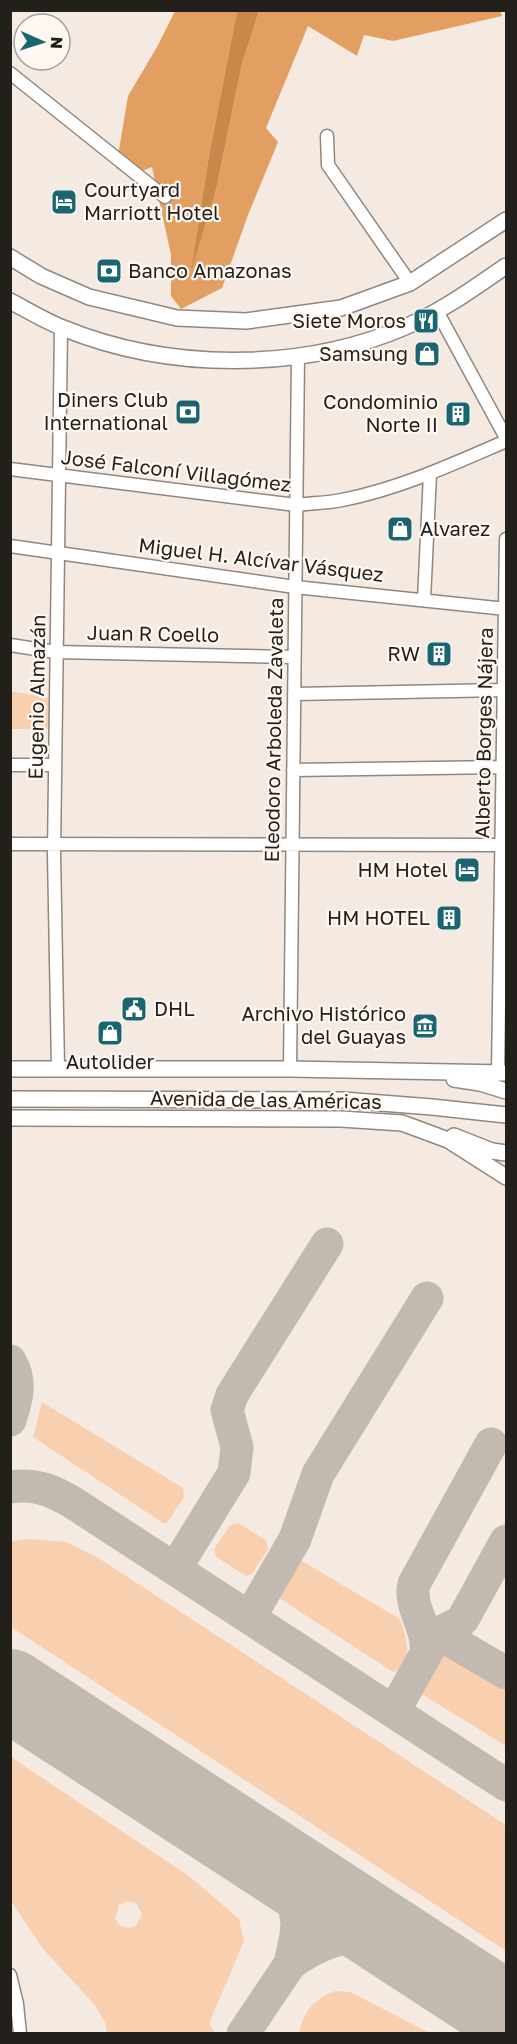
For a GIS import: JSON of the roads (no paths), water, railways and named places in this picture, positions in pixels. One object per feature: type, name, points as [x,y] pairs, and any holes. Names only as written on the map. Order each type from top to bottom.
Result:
[{"type":"main road","points":[[10,257],[41,276],[89,297],[177,318],[246,321],[341,308],[410,284],[507,220]]},
{"type":"main road","points":[[10,301],[61,328],[91,339],[164,356],[233,362],[297,356],[355,345],[405,327],[437,311],[507,266]]},
{"type":"main road","name":"Avenida de las Américas","points":[[10,1069],[391,1070],[502,1084]]},
{"type":"main road","name":"Avenida de las Américas","points":[[10,1100],[302,1098],[392,1103],[507,1115]]},
{"type":"main road","points":[[149,1099],[210,1119]]},
{"type":"main road","name":"Avenida de las Américas","points":[[10,1118],[341,1119],[402,1124],[448,1140],[507,1178]]},
{"type":"main road","points":[[402,1124],[431,1128],[492,1151],[507,1153]]},
{"type":"street","points":[[10,73],[165,197]]},
{"type":"street","points":[[327,136],[328,165],[410,284]]},
{"type":"street","points":[[437,311],[507,440]]},
{"type":"street","name":"Eugenio Almazán","points":[[58,1068],[55,765],[61,328]]},
{"type":"street","name":"Eleodoro Arboleda Zavaleta","points":[[290,1069],[297,356]]},
{"type":"street","name":"José Falconí Villagómez","points":[[10,470],[296,505],[341,500],[430,474],[507,440]]},
{"type":"street","points":[[424,600],[430,474]]},
{"type":"street","name":"Alberto Borges Nájera","points":[[502,1084],[502,845],[507,539]]},
{"type":"street","name":"Miguel H. Alcívar Vásquez","points":[[10,546],[295,586],[506,609]]},
{"type":"street","name":"Juan R Coello","points":[[10,645],[57,652],[294,657]]},
{"type":"street","points":[[294,694],[504,690]]},
{"type":"street","points":[[10,765],[55,765]]},
{"type":"street","points":[[293,770],[503,767]]},
{"type":"street","points":[[10,844],[502,845]]},
{"type":"street","points":[[10,1975],[17,2004],[20,2034]]},
{"type":"place","name":"Courtyard Marriott Hotel","points":[[64,202]]},
{"type":"place","name":"Banco Amazonas","points":[[109,271]]},
{"type":"place","name":"Siete Moros","points":[[426,321]]},
{"type":"place","name":"Samsung","points":[[427,354]]},
{"type":"place","name":"Diners Club International","points":[[188,412]]},
{"type":"place","name":"Condominio Norte II","points":[[458,414]]},
{"type":"place","name":"Alvarez","points":[[400,529]]},
{"type":"place","name":"RW","points":[[439,654]]},
{"type":"place","name":"HM Hotel","points":[[467,870]]},
{"type":"place","name":"HM HOTEL","points":[[449,918]]},
{"type":"place","name":"DHL","points":[[134,1009]]},
{"type":"place","name":"Archivo Histórico del Guayas","points":[[425,1026]]},
{"type":"place","name":"Autolider","points":[[110,1033]]}]
